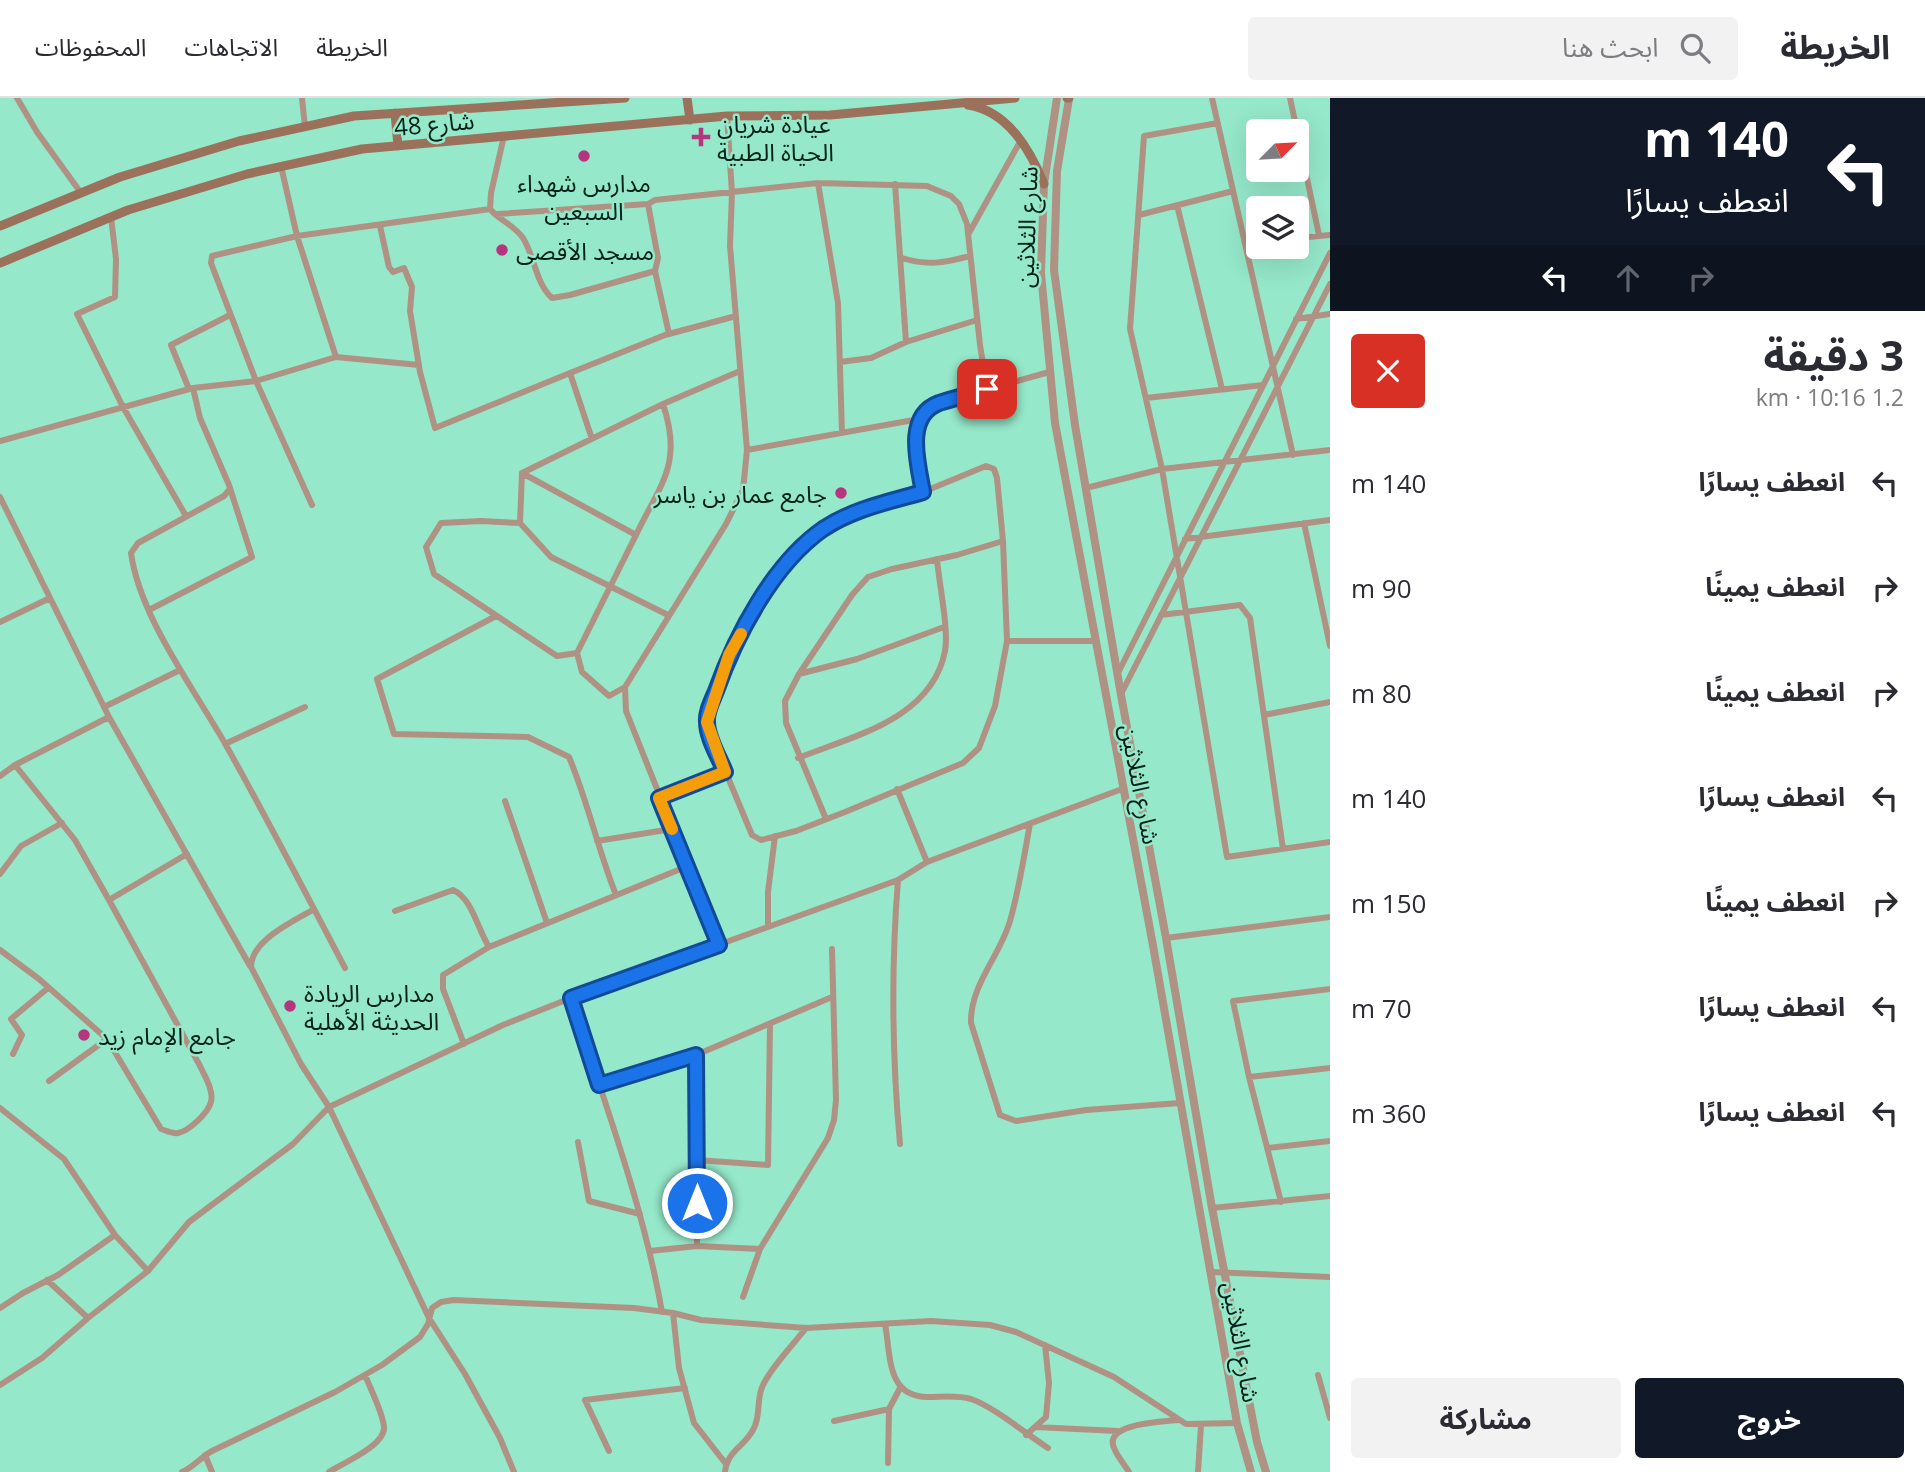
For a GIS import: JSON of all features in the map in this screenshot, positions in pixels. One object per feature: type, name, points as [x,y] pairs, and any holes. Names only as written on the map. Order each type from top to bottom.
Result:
[{"type":"main road","name":"شارع 48","points":[[0,226],[120,177],[239,141],[354,116],[482,103],[625,98]]},
{"type":"main road","points":[[687,98],[690,120]]},
{"type":"main road","name":"شارع 48","points":[[0,263],[111,217],[247,174],[362,149],[727,116],[830,115],[1015,98]]},
{"type":"main road","points":[[953,102],[976,106],[999,118],[1021,140],[1035,162],[1044,184]]},
{"type":"main road","points":[[395,113],[398,146]]},
{"type":"street","points":[[17,98],[37,132],[81,193]]},
{"type":"street","points":[[302,98],[305,127]]},
{"type":"street","name":"شارع الثلاثين","points":[[1056,98],[1044,184],[1041,273],[1055,423],[1152,940],[1237,1423],[1251,1472]]},
{"type":"street","name":"شارع الثلاثين","points":[[1068,98],[1057,171],[1055,270],[1086,488],[1212,1208],[1257,1441],[1266,1472]]},
{"type":"street","points":[[1212,98],[1293,455]]},
{"type":"street","points":[[1290,98],[1319,235]]},
{"type":"street","points":[[663,404],[671,434],[671,463],[577,653],[582,672],[609,696],[625,687],[726,524],[743,490],[747,450],[730,246],[732,193],[727,116]]},
{"type":"street","points":[[1218,123],[1144,136],[1130,329],[1161,469],[1227,857],[1330,842]]},
{"type":"street","points":[[492,211],[491,193],[504,136]]},
{"type":"street","points":[[968,234],[1021,140]]},
{"type":"street","points":[[281,166],[297,236],[336,357]]},
{"type":"street","points":[[818,183],[838,303],[842,433]]},
{"type":"street","points":[[312,505],[256,381],[211,263],[212,257],[297,236],[492,211],[648,204],[655,200],[818,183],[926,186],[951,196],[962,211],[967,224],[987,389]]},
{"type":"street","points":[[895,184],[906,342]]},
{"type":"street","points":[[1139,215],[1233,191]]},
{"type":"street","points":[[648,204],[658,258],[654,271],[669,334]]},
{"type":"street","points":[[1177,205],[1222,389]]},
{"type":"street","points":[[492,211],[521,235],[542,289],[552,298],[654,271]]},
{"type":"street","points":[[111,217],[116,259],[115,297],[77,314],[123,407],[186,516]]},
{"type":"street","points":[[380,226],[389,267],[393,272],[404,268],[412,287],[410,311],[419,365],[435,428],[669,334],[736,316]]},
{"type":"street","points":[[1309,236],[1330,235]]},
{"type":"street","points":[[1117,674],[1330,253]]},
{"type":"street","points":[[902,258],[922,264],[970,256]]},
{"type":"street","points":[[1121,695],[1330,284]]},
{"type":"street","points":[[149,610],[251,557],[191,388],[171,345],[230,315]]},
{"type":"street","points":[[1296,319],[1330,315]]},
{"type":"street","points":[[840,362],[872,358],[906,342],[977,320]]},
{"type":"street","points":[[0,441],[191,388],[256,381],[336,357],[419,365]]},
{"type":"street","points":[[522,473],[663,404],[740,371]]},
{"type":"street","points":[[923,492],[917,454],[919,419],[927,409],[939,403],[1049,372]]},
{"type":"street","points":[[570,373],[592,439]]},
{"type":"street","points":[[1146,398],[1263,385]]},
{"type":"street","points":[[747,450],[919,419]]},
{"type":"street","points":[[1086,488],[1161,469],[1330,450]]},
{"type":"street","points":[[986,466],[994,469],[997,478],[1003,541],[1007,641],[995,706],[979,748],[963,763],[826,819],[761,840],[752,835],[709,732],[708,714],[729,655],[771,583],[806,542],[852,513],[923,492],[986,466]]},
{"type":"street","points":[[522,473],[636,535]]},
{"type":"street","points":[[522,473],[520,523],[551,557],[668,615]]},
{"type":"street","points":[[229,490],[224,496],[138,543],[131,553],[133,570],[149,610],[180,670],[225,744],[345,968]]},
{"type":"street","points":[[0,497],[109,717],[251,967],[301,1064],[330,1107],[429,1318],[465,1374],[500,1438],[514,1472]]},
{"type":"street","points":[[1185,539],[1330,520]]},
{"type":"street","points":[[520,523],[441,523],[426,547],[434,574],[557,656],[577,653]]},
{"type":"street","points":[[1304,523],[1330,646]]},
{"type":"street","points":[[826,819],[798,758],[783,710],[799,674],[852,595],[868,577],[1003,541]]},
{"type":"street","points":[[798,758],[896,719],[918,702],[939,671],[946,649],[937,559]]},
{"type":"street","points":[[0,622],[50,598]]},
{"type":"street","points":[[1161,615],[1240,605],[1250,618],[1283,849]]},
{"type":"street","points":[[496,616],[377,680],[394,734],[528,737],[569,757],[582,787],[616,895]]},
{"type":"street","points":[[799,674],[857,659],[944,627]]},
{"type":"street","points":[[1007,641],[1095,641]]},
{"type":"street","points":[[104,707],[180,670]]},
{"type":"street","points":[[625,687],[626,711],[719,945]]},
{"type":"street","points":[[1264,715],[1330,702]]},
{"type":"street","points":[[225,744],[305,707]]},
{"type":"street","points":[[0,776],[15,765],[109,717]]},
{"type":"street","points":[[0,950],[107,1039],[162,1129],[180,1133],[204,1115],[211,1102],[210,1089],[199,1064],[75,840],[15,765]]},
{"type":"street","points":[[659,798],[725,772]]},
{"type":"street","points":[[0,1385],[43,1358],[148,1271],[189,1222],[293,1144],[330,1107],[464,1044],[571,998],[898,880],[927,862],[1122,789],[1137,788]]},
{"type":"street","points":[[897,789],[927,862]]},
{"type":"street","points":[[505,801],[547,923]]},
{"type":"street","points":[[0,874],[21,846],[62,823]]},
{"type":"street","points":[[1030,824],[1010,923],[975,995],[971,1009],[971,1023],[1000,1115],[1016,1121],[1086,1110],[1180,1103]]},
{"type":"street","points":[[597,841],[672,829]]},
{"type":"street","points":[[768,927],[768,892],[775,836]]},
{"type":"street","points":[[109,900],[187,854]]},
{"type":"street","points":[[464,1044],[443,989],[443,975],[489,947],[688,866]]},
{"type":"street","points":[[898,880],[894,933],[894,996],[895,1092],[900,1144]]},
{"type":"street","points":[[395,911],[453,890],[460,893],[466,902],[489,947]]},
{"type":"street","points":[[251,967],[251,958],[266,940],[314,909]]},
{"type":"street","points":[[1152,940],[1330,917]]},
{"type":"street","points":[[743,1297],[760,1249],[831,1129],[836,1100],[832,949]]},
{"type":"street","points":[[13,1054],[22,1035],[11,1019],[48,988]]},
{"type":"street","points":[[1281,1202],[1233,1001],[1330,989]]},
{"type":"street","points":[[599,1085],[696,1055],[832,997]]},
{"type":"street","points":[[571,998],[624,1156],[650,1251],[662,1312]]},
{"type":"street","points":[[697,1160],[768,1165],[770,1025]]},
{"type":"street","points":[[48,1081],[107,1039]]},
{"type":"street","points":[[696,1055],[697,1245]]},
{"type":"street","points":[[1249,1077],[1330,1068]]},
{"type":"street","points":[[0,1108],[64,1159],[115,1234],[148,1271]]},
{"type":"street","points":[[1267,1148],[1330,1141]]},
{"type":"street","points":[[578,1142],[589,1201],[640,1214]]},
{"type":"street","points":[[1212,1208],[1330,1196]]},
{"type":"street","points":[[0,1308],[115,1234]]},
{"type":"street","points":[[650,1251],[697,1245],[760,1249]]},
{"type":"street","points":[[1210,1272],[1330,1277]]},
{"type":"street","points":[[47,1280],[88,1318]]},
{"type":"street","points":[[181,1472],[198,1463],[205,1455],[365,1375],[420,1337],[432,1308],[441,1302],[454,1300],[634,1308],[701,1320],[806,1328],[939,1321],[990,1325],[1008,1328],[1122,1381],[1186,1424],[1201,1426],[1237,1423]]},
{"type":"street","points":[[673,1313],[680,1368],[694,1423],[725,1468]]},
{"type":"street","points":[[886,1324],[894,1374],[900,1388],[916,1397],[958,1397],[973,1400],[1048,1448]]},
{"type":"street","points":[[725,1468],[726,1460],[754,1430],[758,1417],[758,1398],[763,1384],[806,1328]]},
{"type":"street","points":[[1026,1435],[1046,1417],[1049,1399],[1045,1345]]},
{"type":"street","points":[[329,1472],[376,1444],[383,1435],[384,1425],[365,1375]]},
{"type":"street","points":[[1318,1375],[1330,1418]]},
{"type":"street","points":[[609,1451],[585,1400],[685,1388]]},
{"type":"street","points":[[888,1463],[889,1409],[900,1388]]},
{"type":"street","points":[[834,1421],[889,1409]]},
{"type":"street","points":[[1035,1427],[1118,1431],[1132,1426],[1178,1420]]},
{"type":"street","points":[[1198,1472],[1201,1426]]},
{"type":"street","points":[[1118,1431],[1112,1446],[1129,1472]]},
{"type":"street","points":[[205,1455],[212,1472]]},
{"type":"slow traffic","points":[[672,829],[659,798],[725,772],[707,722],[729,655],[741,634]]},
{"type":"place","name":"عيادة شريان الحياة الطبية","points":[[701,137]]},
{"type":"place","name":"مدارس شهداء السبعين","points":[[584,156]]},
{"type":"place","name":"مسجد الأقصى","points":[[502,250]]},
{"type":"place","name":"جامع عمار بن ياسر","points":[[841,493]]},
{"type":"place","name":"مدارس الريادة الحديثة الأهلية","points":[[290,1006]]},
{"type":"place","name":"جامع الإمام زيد","points":[[84,1035]]},
{"type":"route","points":[[697,1203],[696,1055],[599,1085],[571,998],[719,945],[659,798],[725,772],[709,732],[708,714],[729,655],[771,583],[806,542],[825,528],[852,513],[923,492],[917,454],[919,419],[927,409],[939,403],[987,389]]}]
